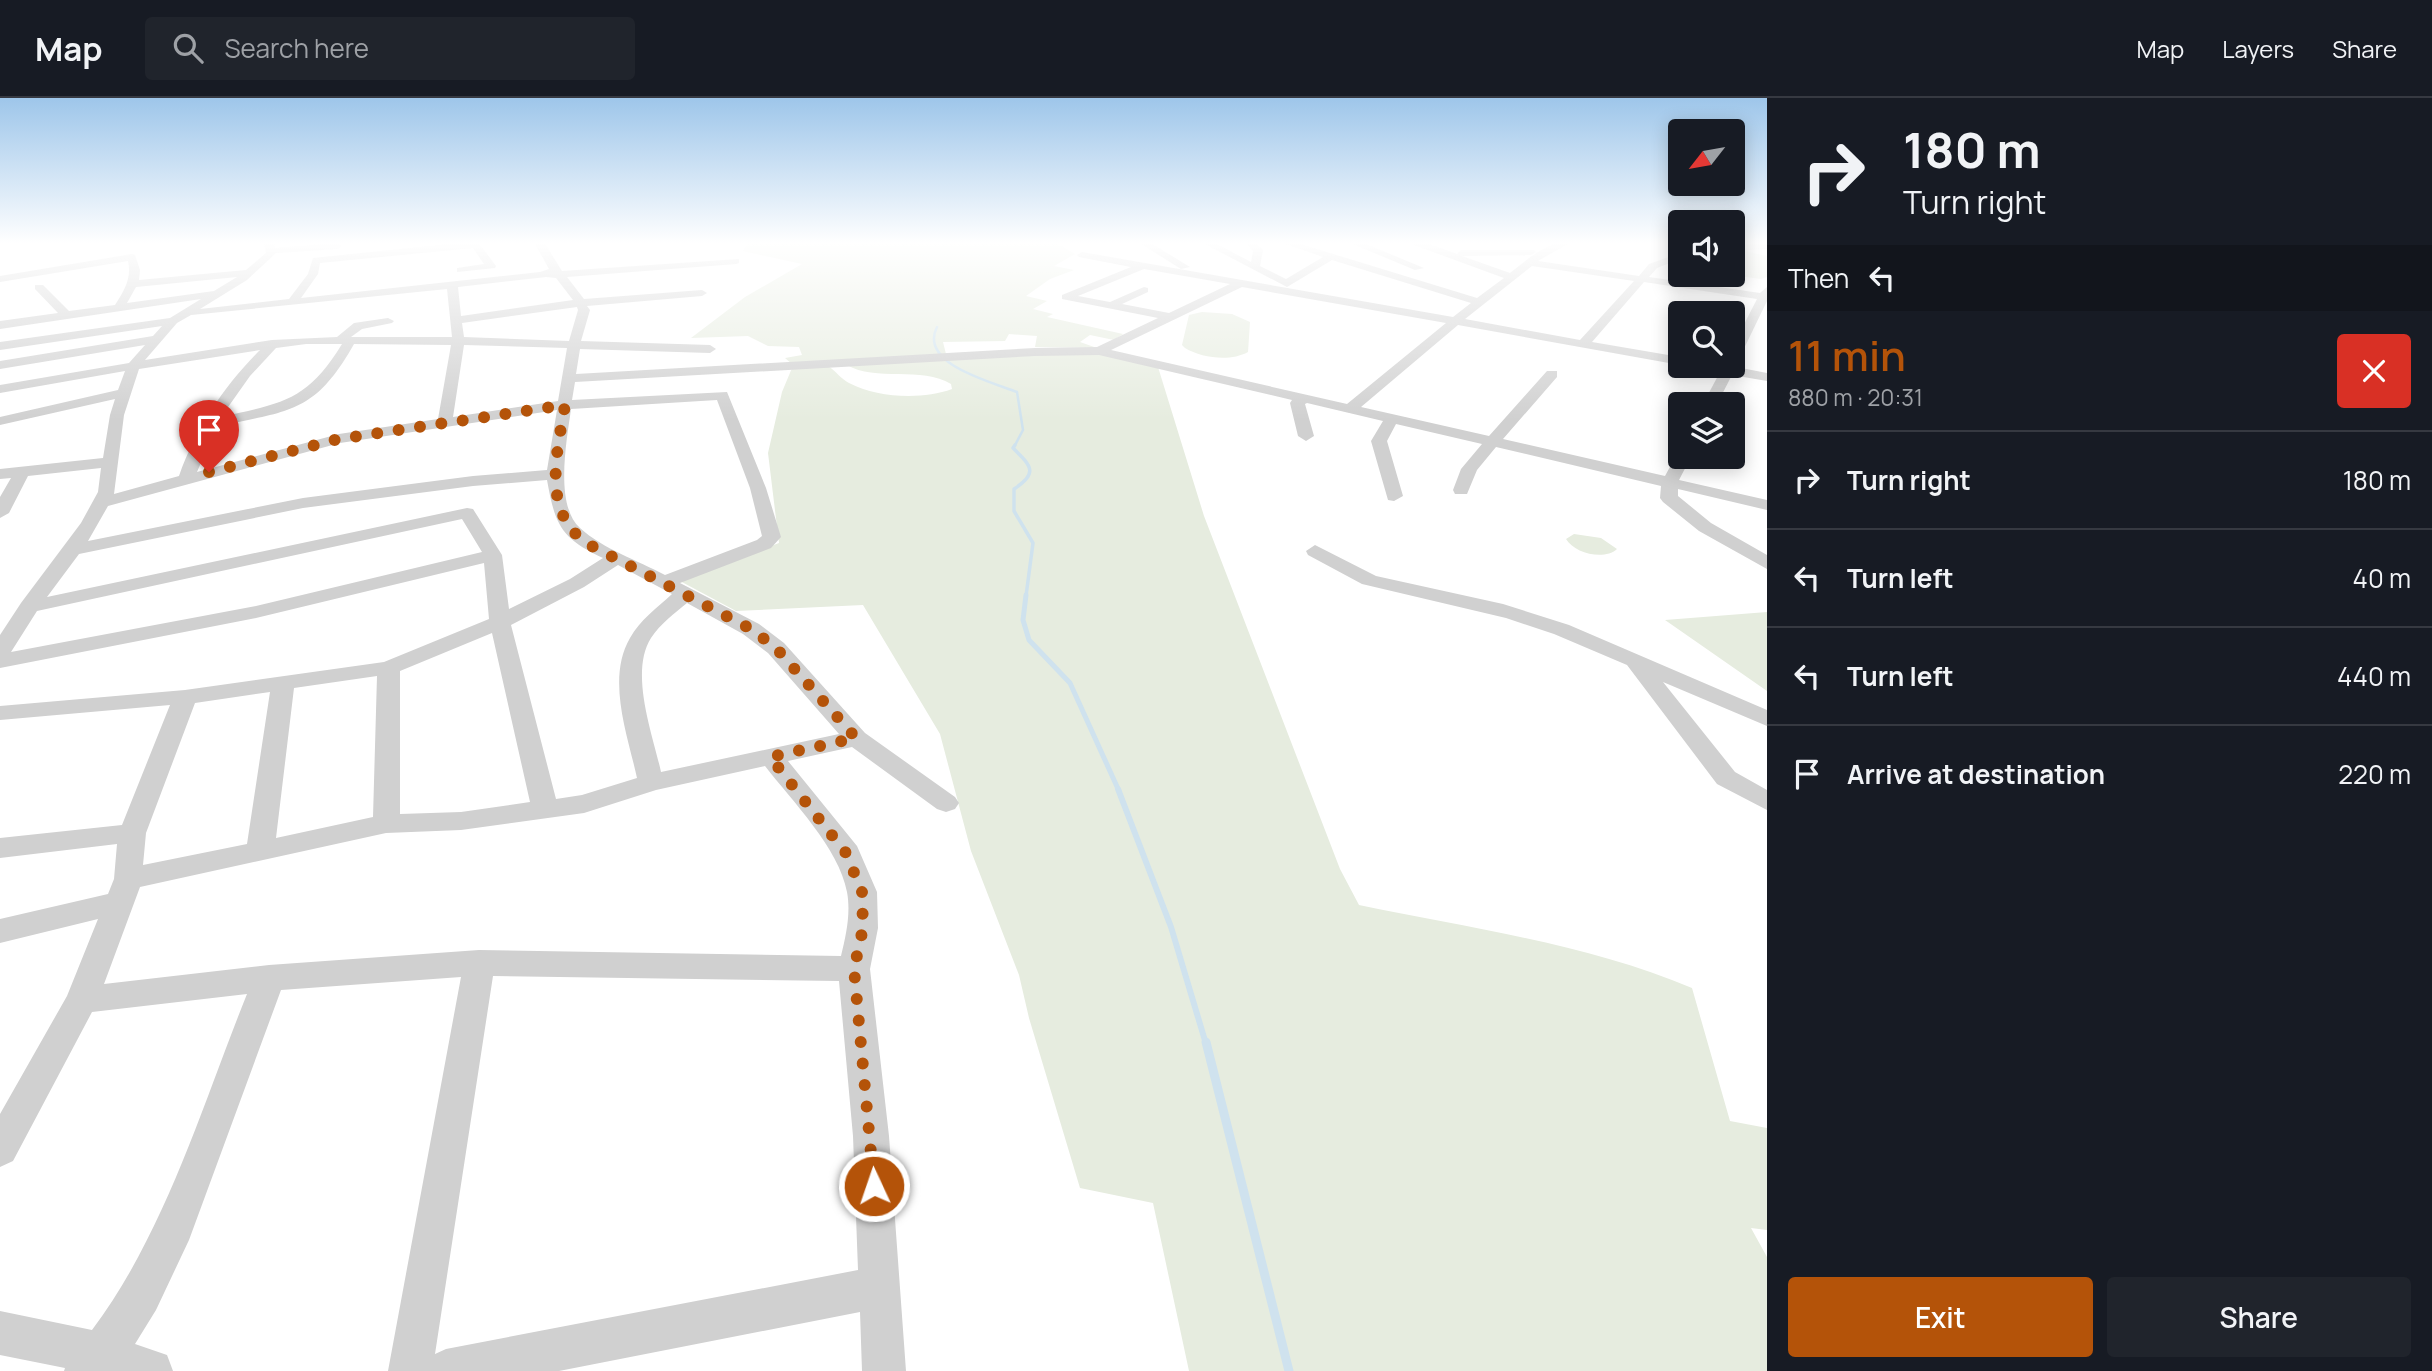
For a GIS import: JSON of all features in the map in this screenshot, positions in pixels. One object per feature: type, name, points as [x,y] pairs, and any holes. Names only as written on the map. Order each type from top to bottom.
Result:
[{"type":"street","points":[[53,301],[66,315]]},
{"type":"street","points":[[120,306],[122,301]]},
{"type":"street","points":[[0,325],[155,301]]},
{"type":"street","points":[[0,651],[28,607],[76,549],[102,502],[122,393],[133,366],[179,318],[206,301]]},
{"type":"street","points":[[0,346],[179,318],[244,312],[291,301]]},
{"type":"street","points":[[445,423],[458,341],[454,301]]},
{"type":"street","points":[[456,320],[601,301]]},
{"type":"street","points":[[1090,301],[1170,317]]},
{"type":"street","points":[[1111,306],[1120,301]]},
{"type":"street","points":[[1099,351],[1203,301]]},
{"type":"street","points":[[1346,301],[1668,359]]},
{"type":"street","points":[[1350,408],[1480,301]]},
{"type":"street","points":[[1583,344],[1620,301]]},
{"type":"street","points":[[1745,336],[1763,301]]},
{"type":"street","points":[[582,303],[583,317],[574,344],[554,474],[562,516],[570,530],[590,545],[751,629],[776,648],[856,738],[946,803]]},
{"type":"street","points":[[1405,312],[1417,305]]},
{"type":"street","points":[[583,317],[597,316]]},
{"type":"street","points":[[211,424],[287,404],[312,392],[322,383],[345,340],[358,326],[388,321]]},
{"type":"street","points":[[0,389],[133,366],[229,344],[345,340],[458,341],[710,349]]},
{"type":"street","points":[[187,478],[197,446],[250,367],[272,344]]},
{"type":"street","points":[[0,365],[119,346],[153,345]]},
{"type":"street","points":[[570,378],[1035,352],[1099,351],[1767,505]]},
{"type":"street","points":[[1745,370],[1767,377]]},
{"type":"street","points":[[1461,490],[1469,468],[1552,374]]},
{"type":"street","points":[[0,421],[122,393]]},
{"type":"street","points":[[102,502],[339,439],[565,405],[722,395],[758,488],[772,537],[764,544],[663,582]]},
{"type":"street","points":[[1305,398],[1297,403],[1296,409],[1306,436]]},
{"type":"street","points":[[1392,418],[1379,441],[1394,496]]},
{"type":"street","points":[[0,474],[110,462]]},
{"type":"street","points":[[1677,469],[1667,495],[1705,527],[1767,563]]},
{"type":"street","points":[[0,513],[22,472]]},
{"type":"street","points":[[76,549],[303,503],[434,485],[554,474]]},
{"type":"street","points":[[28,607],[467,513],[493,555],[500,622],[545,808]]},
{"type":"street","points":[[1315,551],[1369,580],[1527,618],[1633,658],[1767,719]]},
{"type":"street","points":[[0,661],[244,615],[493,555]]},
{"type":"street","points":[[0,713],[185,697],[389,668],[500,622],[577,583],[617,557]]},
{"type":"street","points":[[651,783],[631,688],[633,660],[639,639],[684,594]]},
{"type":"street","points":[[1633,658],[1726,778],[1767,801]]},
{"type":"street","points":[[386,824],[389,668]]},
{"type":"street","points":[[260,850],[283,684]]},
{"type":"street","points":[[0,1149],[82,1000],[123,891],[132,833],[185,697]]},
{"type":"street","points":[[0,931],[260,850],[386,824],[461,821],[584,804],[651,783],[856,738]]},
{"type":"street","points":[[770,757],[846,853],[862,892],[863,928],[854,969],[871,1136],[884,1371]]},
{"type":"street","points":[[0,848],[132,833]]},
{"type":"street","points":[[82,1000],[269,978],[479,964],[854,969]]},
{"type":"street","points":[[410,1371],[479,964]]},
{"type":"street","points":[[94,1363],[148,1288],[168,1245],[269,978]]},
{"type":"street","points":[[465,1369],[880,1287]]},
{"type":"street","points":[[0,1333],[94,1363],[150,1371]]},
{"type":"shaded area","points":[[739,301],[1046,301],[1033,309],[1053,314],[1047,317],[1123,334],[1114,340],[1090,335],[1080,342],[1097,348],[1035,347],[1037,336],[1009,334],[1005,341],[943,342],[946,354],[792,364],[785,358],[802,355],[799,347],[768,346],[748,336],[691,338]]},
{"type":"shaded area","points":[[1202,312],[1232,314],[1250,322],[1248,352],[1233,357],[1216,358],[1185,348],[1182,345],[1189,315]]},
{"type":"shaded area","points":[[1103,354],[1158,367],[1204,516],[1340,869],[1359,905],[1570,948],[1653,973],[1692,988],[1730,1121],[1767,1128],[1767,1230],[1751,1228],[1767,1257],[1767,1371],[1189,1371],[1153,1203],[1080,1188],[1029,1018],[1019,975],[971,851],[940,734],[863,605],[736,611],[680,581],[779,543],[768,453],[782,392],[792,368],[828,366],[846,381],[861,388],[886,394],[914,396],[940,393],[952,389],[951,384],[926,376],[871,373],[847,365],[1014,355]]},
{"type":"shaded area","points":[[1574,534],[1601,538],[1617,549],[1611,553],[1590,554],[1576,548],[1566,539]]},
{"type":"shaded area","points":[[1767,612],[1767,691],[1665,620]]},
{"type":"waterway","points":[[937,327],[934,340],[938,351],[947,361],[960,370],[1017,392],[1023,430],[1014,447]]},
{"type":"waterway","points":[[1015,445],[1013,448],[1030,469],[1027,478],[1014,489],[1014,511],[1033,543],[1026,596]]},
{"type":"waterway","points":[[1026,595],[1023,620],[1029,640],[1070,683],[1119,791]]},
{"type":"waterway","points":[[1118,789],[1171,927],[1206,1044]]},
{"type":"waterway","points":[[1206,1042],[1289,1371]]},
{"type":"route","points":[[209,472],[339,439],[565,405],[554,474],[562,516],[570,530],[590,545],[751,629],[776,648],[856,738],[770,757],[846,853],[862,892],[863,928],[854,969],[874,1186]]}]
